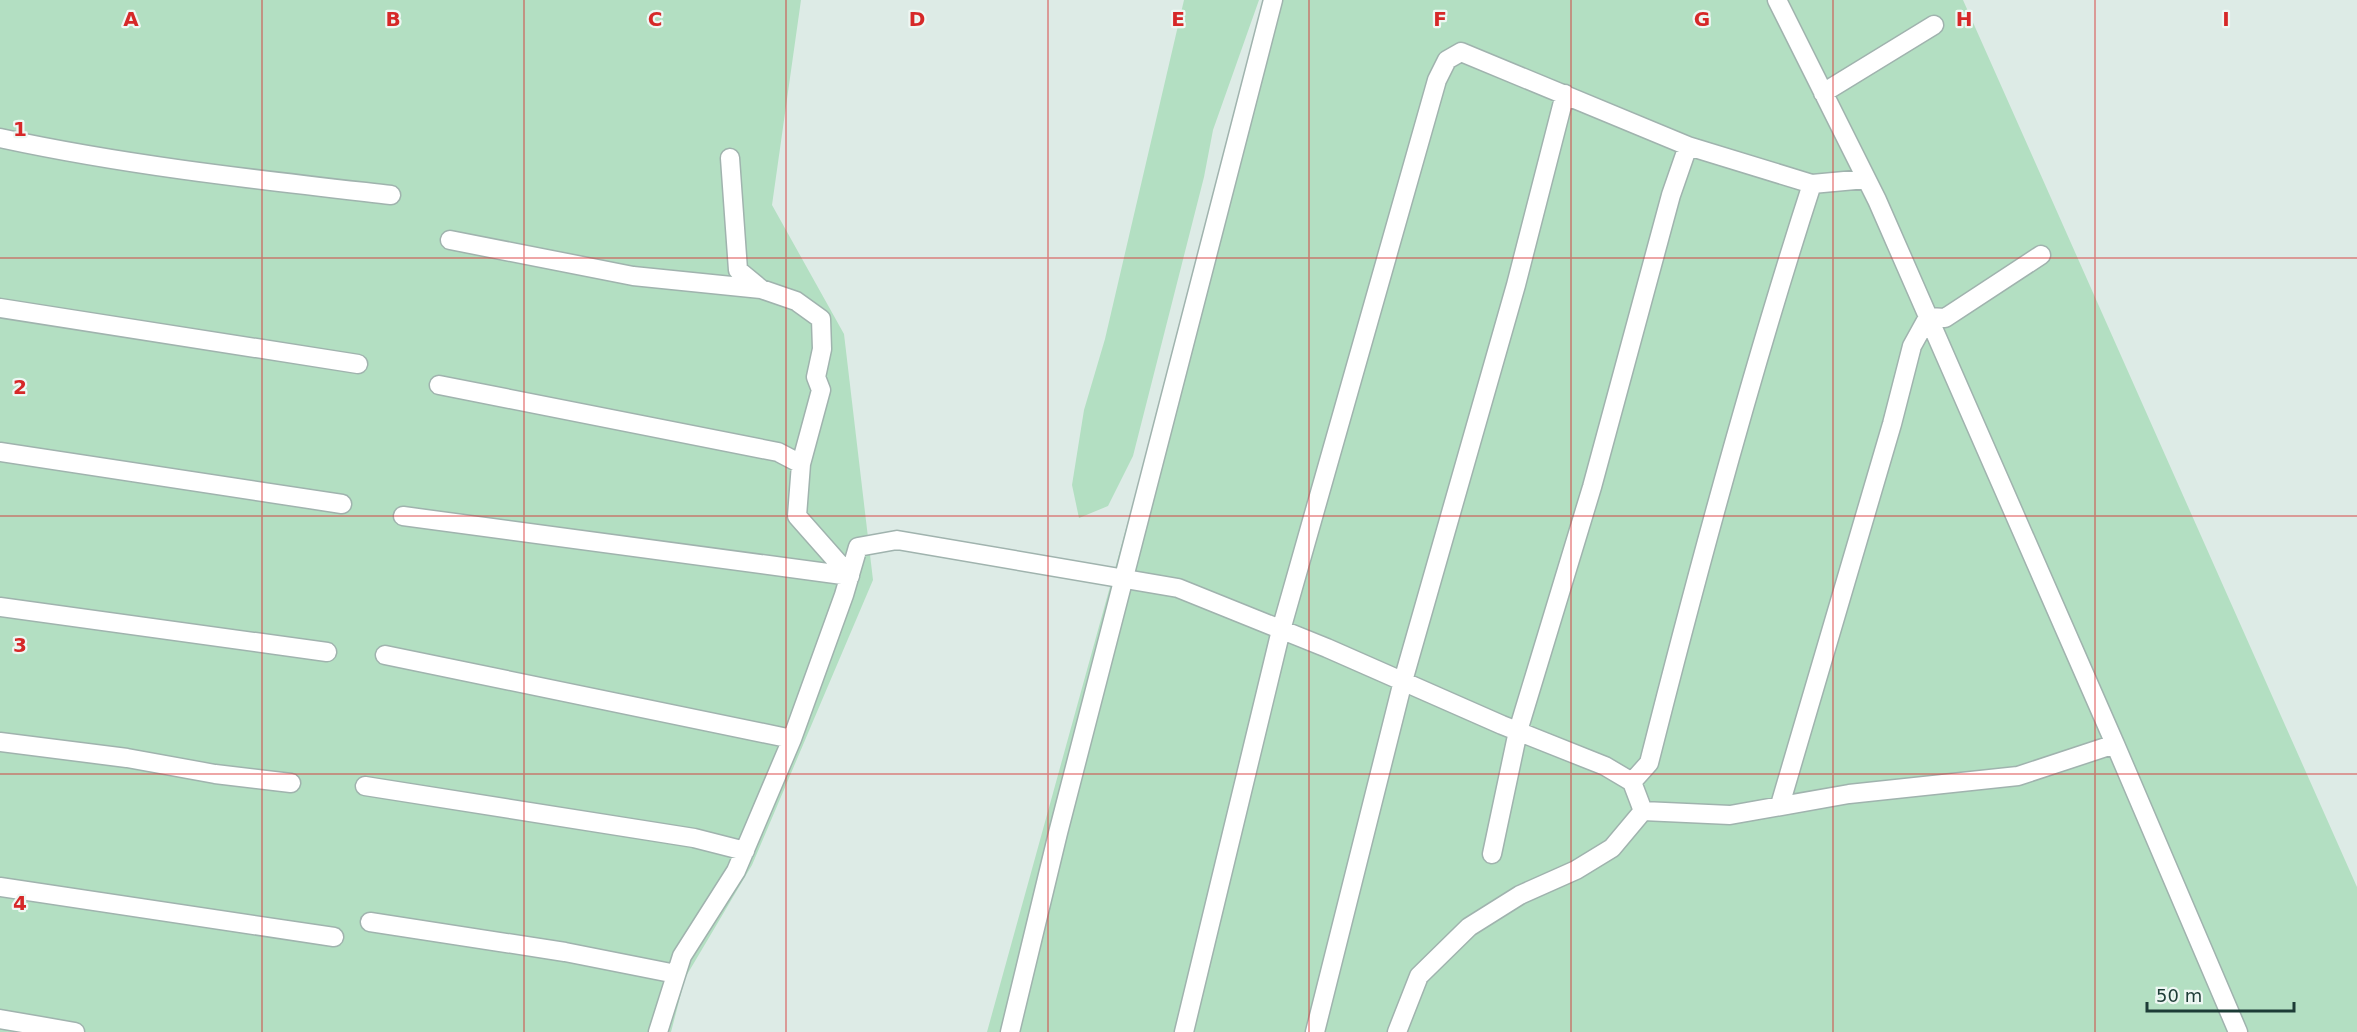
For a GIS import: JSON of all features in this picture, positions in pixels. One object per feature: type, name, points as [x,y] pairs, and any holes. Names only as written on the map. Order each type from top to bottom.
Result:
[{"type":"street","points":[[1010,1032],[1123,580],[1273,0]]},
{"type":"street","points":[[1777,0],[1866,179],[1928,316],[2238,1032]]},
{"type":"street","points":[[1823,93],[1934,25]]},
{"type":"street","points":[[1184,1032],[1281,630],[1437,80],[1447,60],[1461,52],[1688,146],[1812,184],[1866,179]]},
{"type":"street","points":[[1315,1032],[1403,681],[1516,285],[1565,94]]},
{"type":"street","points":[[0,138],[237,178],[391,195]]},
{"type":"street","points":[[1492,854],[1518,731],[1550,634],[1671,195],[1688,146]]},
{"type":"street","points":[[730,158],[738,270],[760,289]]},
{"type":"street","points":[[1632,782],[1648,763],[1693,589],[1779,283],[1812,184]]},
{"type":"street","points":[[450,240],[633,276],[760,289],[796,301],[821,319],[822,349],[816,377],[820,390],[801,464],[797,516],[850,576]]},
{"type":"street","points":[[1928,316],[1945,318],[2041,255]]},
{"type":"street","points":[[0,308],[358,364]]},
{"type":"street","points":[[1780,805],[1892,424],[1912,346],[1928,316]]},
{"type":"street","points":[[439,385],[778,452],[801,464]]},
{"type":"street","points":[[0,452],[342,504]]},
{"type":"street","points":[[403,516],[850,576]]},
{"type":"street","points":[[658,1032],[682,956],[736,871],[792,739],[850,576],[858,547],[897,540],[1040,562],[1123,580],[1178,588],[1605,766],[1632,782],[1643,811]]},
{"type":"street","points":[[0,607],[327,652]]},
{"type":"street","points":[[385,655],[792,739]]},
{"type":"street","points":[[0,742],[127,758],[215,774],[291,783]]},
{"type":"street","points":[[1643,811],[1730,815],[1849,794],[2018,776],[2058,765],[2115,744]]},
{"type":"street","points":[[365,786],[694,838],[745,851]]},
{"type":"street","points":[[1397,1032],[1419,976],[1469,927],[1520,895],[1576,870],[1612,848],[1643,811]]},
{"type":"street","points":[[0,887],[334,937]]},
{"type":"street","points":[[370,922],[565,952],[676,974]]},
{"type":"street","points":[[0,1019],[75,1032]]},
{"type":"green space","points":[[0,0],[801,0],[772,205],[844,334],[873,580],[752,865],[685,978],[671,1032],[0,1032]]},
{"type":"green space","points":[[1184,0],[1259,0],[1213,130],[1204,177],[1133,456],[1108,506],[1079,518],[1072,485],[1084,410],[1105,339]]},
{"type":"green space","points":[[1272,0],[1963,0],[2357,887],[2357,1032],[987,1032]]}]
